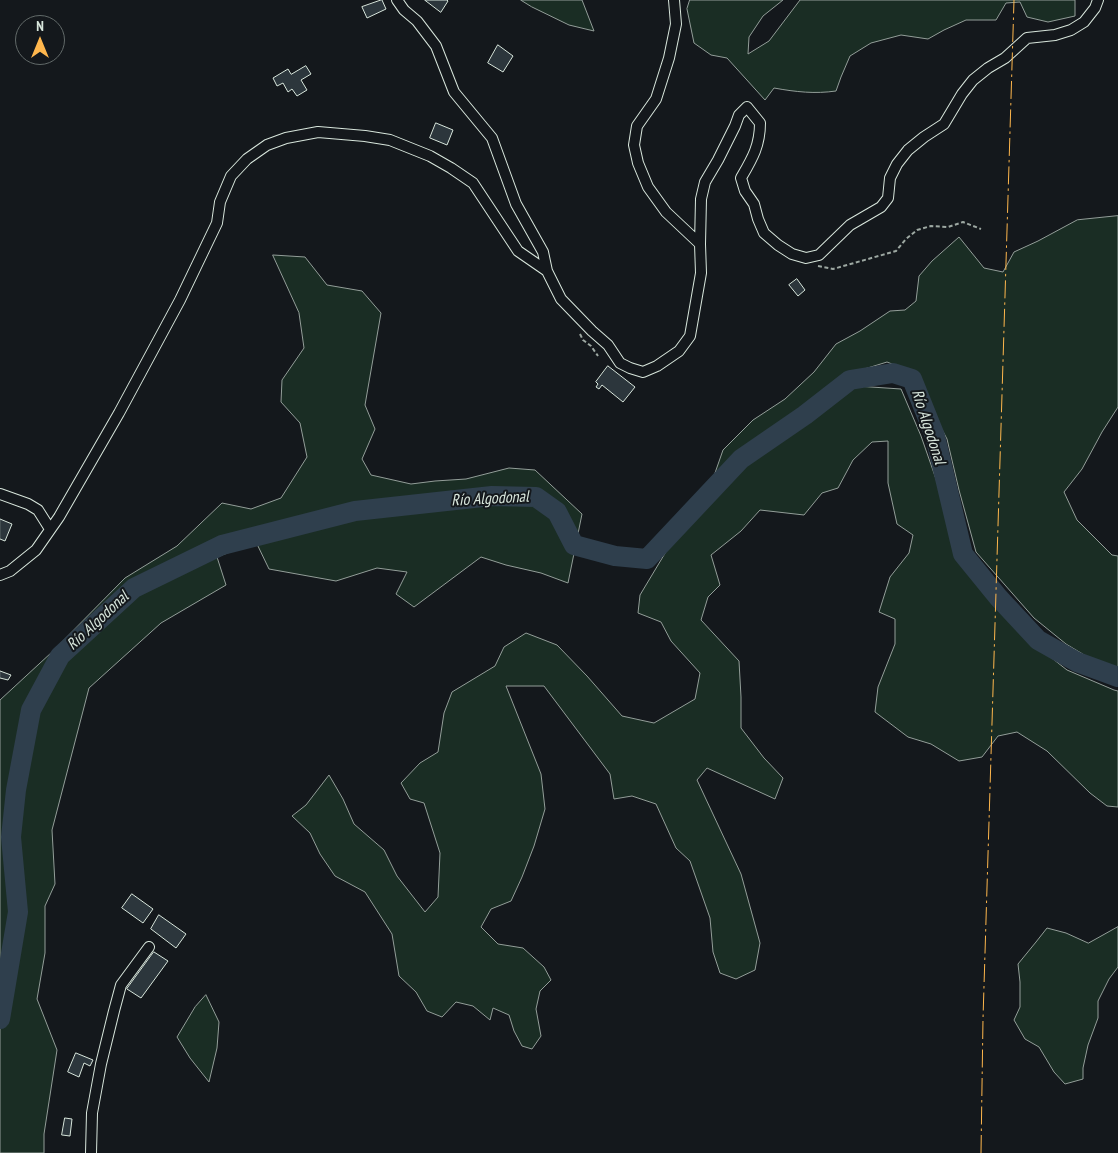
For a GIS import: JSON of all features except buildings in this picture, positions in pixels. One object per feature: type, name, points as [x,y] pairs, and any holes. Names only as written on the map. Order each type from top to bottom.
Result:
[{"type":"street","points":[[396,0],[417,21],[436,46],[454,92],[492,138],[516,204],[543,252],[547,271],[561,299],[592,332],[608,345],[620,363],[643,372],[657,366],[679,351],[690,336],[701,273],[701,199],[705,182],[718,160],[739,115],[747,108],[760,123],[760,138],[754,156],[741,178],[744,191],[754,204],[764,232],[778,245],[792,254],[806,258],[819,255],[850,225],[881,207],[888,198],[890,178],[897,164],[908,150],[944,124],[973,80],[1005,58],[1027,38],[1055,35],[1071,30],[1084,22],[1095,8],[1098,0]]},
{"type":"street","points":[[674,0],[676,24],[669,58],[656,99],[637,126],[634,145],[638,163],[648,187],[666,212],[700,244]]},
{"type":"street","points":[[0,575],[10,571],[36,550],[59,518],[119,413],[180,300],[217,222],[220,202],[231,176],[247,159],[267,145],[286,138],[318,132],[390,140],[430,156],[473,183],[518,251],[547,271]]},
{"type":"street","points":[[0,494],[28,504],[38,510],[50,529]]},
{"type":"street","points":[[91,1153],[92,1113],[101,1064],[121,985],[149,947]]},
{"type":"path","points":[[806,258],[820,267],[833,269],[896,251],[917,230],[930,226],[948,226],[963,222],[981,229]]},
{"type":"green space","points":[[521,0],[582,0],[594,31],[569,25]]},
{"type":"green space","points":[[690,0],[783,0],[763,16],[749,37],[748,54],[769,41],[800,0],[1075,0],[1075,16],[1048,22],[1027,17],[1020,2],[1006,3],[996,20],[966,20],[928,39],[901,35],[871,43],[850,56],[836,91],[805,92],[774,88],[765,100],[727,58],[711,55],[694,43],[687,9]]},
{"type":"green space","points":[[1118,216],[1118,407],[1082,469],[1064,492],[1077,520],[1112,555],[1118,556],[1118,670],[1096,662],[1066,644],[1034,618],[976,552],[947,439],[912,372],[887,362],[858,371],[805,412],[745,453],[723,476],[715,473],[723,450],[753,420],[785,399],[814,372],[836,344],[890,311],[905,310],[916,301],[919,276],[932,261],[959,237],[984,268],[1003,272],[1014,252],[1077,220]]},
{"type":"green space","points":[[273,255],[305,257],[327,285],[362,291],[381,313],[365,405],[375,429],[362,459],[371,475],[411,484],[466,479],[509,468],[535,470],[582,514],[568,583],[541,573],[481,557],[414,607],[396,594],[407,572],[377,568],[336,581],[269,569],[256,542],[217,557],[226,585],[161,623],[89,688],[52,830],[55,884],[45,906],[45,953],[37,999],[57,1050],[44,1134],[44,1153],[0,1153],[0,700],[52,652],[125,578],[177,546],[222,503],[251,509],[281,498],[307,457],[300,423],[281,402],[282,380],[304,348],[299,313]]},
{"type":"green space","points":[[856,386],[901,389],[921,436],[936,479],[959,556],[988,594],[1039,648],[1067,670],[1118,691],[1118,807],[1107,806],[1090,793],[1047,751],[1017,732],[998,736],[982,757],[959,761],[931,744],[908,737],[875,712],[878,687],[895,644],[895,619],[879,612],[890,577],[909,553],[913,535],[897,524],[888,483],[888,441],[872,442],[853,460],[838,488],[822,493],[804,515],[760,510],[741,531],[711,555],[720,585],[708,597],[701,620],[739,661],[741,728],[764,758],[783,778],[775,799],[707,768],[697,780],[741,874],[760,943],[755,970],[736,979],[720,973],[713,952],[710,918],[690,861],[676,848],[656,804],[632,796],[614,799],[610,774],[544,686],[506,686],[541,774],[545,809],[534,846],[511,901],[491,909],[481,927],[498,944],[523,948],[544,967],[551,980],[540,991],[536,1009],[541,1036],[532,1049],[522,1046],[514,1031],[509,1015],[493,1008],[490,1020],[473,1006],[456,1002],[442,1017],[427,1011],[416,992],[399,976],[392,934],[365,892],[335,876],[320,854],[310,833],[292,816],[306,805],[329,775],[343,799],[354,824],[384,850],[397,876],[425,912],[438,897],[440,853],[424,803],[410,799],[401,783],[420,763],[438,752],[444,713],[452,692],[495,666],[504,647],[526,633],[557,645],[622,716],[654,723],[695,699],[700,673],[671,641],[661,622],[638,613],[640,595],[673,540],[745,465]]},
{"type":"green space","points":[[1118,927],[1118,967],[1109,979],[1098,1001],[1098,1018],[1088,1045],[1083,1068],[1083,1079],[1065,1084],[1054,1072],[1039,1047],[1025,1039],[1014,1020],[1020,1007],[1018,964],[1047,928],[1066,933],[1088,943]]},
{"type":"green space","points":[[206,995],[219,1022],[217,1048],[209,1082],[190,1058],[177,1037],[195,1007]]},
{"type":"waterway","name":"Río Algodonal","points":[[0,1019],[18,912],[11,837],[16,790],[31,710],[60,656],[134,588],[222,545],[355,511],[492,496],[536,497],[557,512],[574,545],[615,556],[647,559],[741,459],[805,415],[850,380],[893,373],[912,379],[935,436],[963,554],[998,597],[1038,640],[1077,662],[1118,677]]},
{"type":"power","points":[[981,1153],[983,1019],[1014,0]]}]
